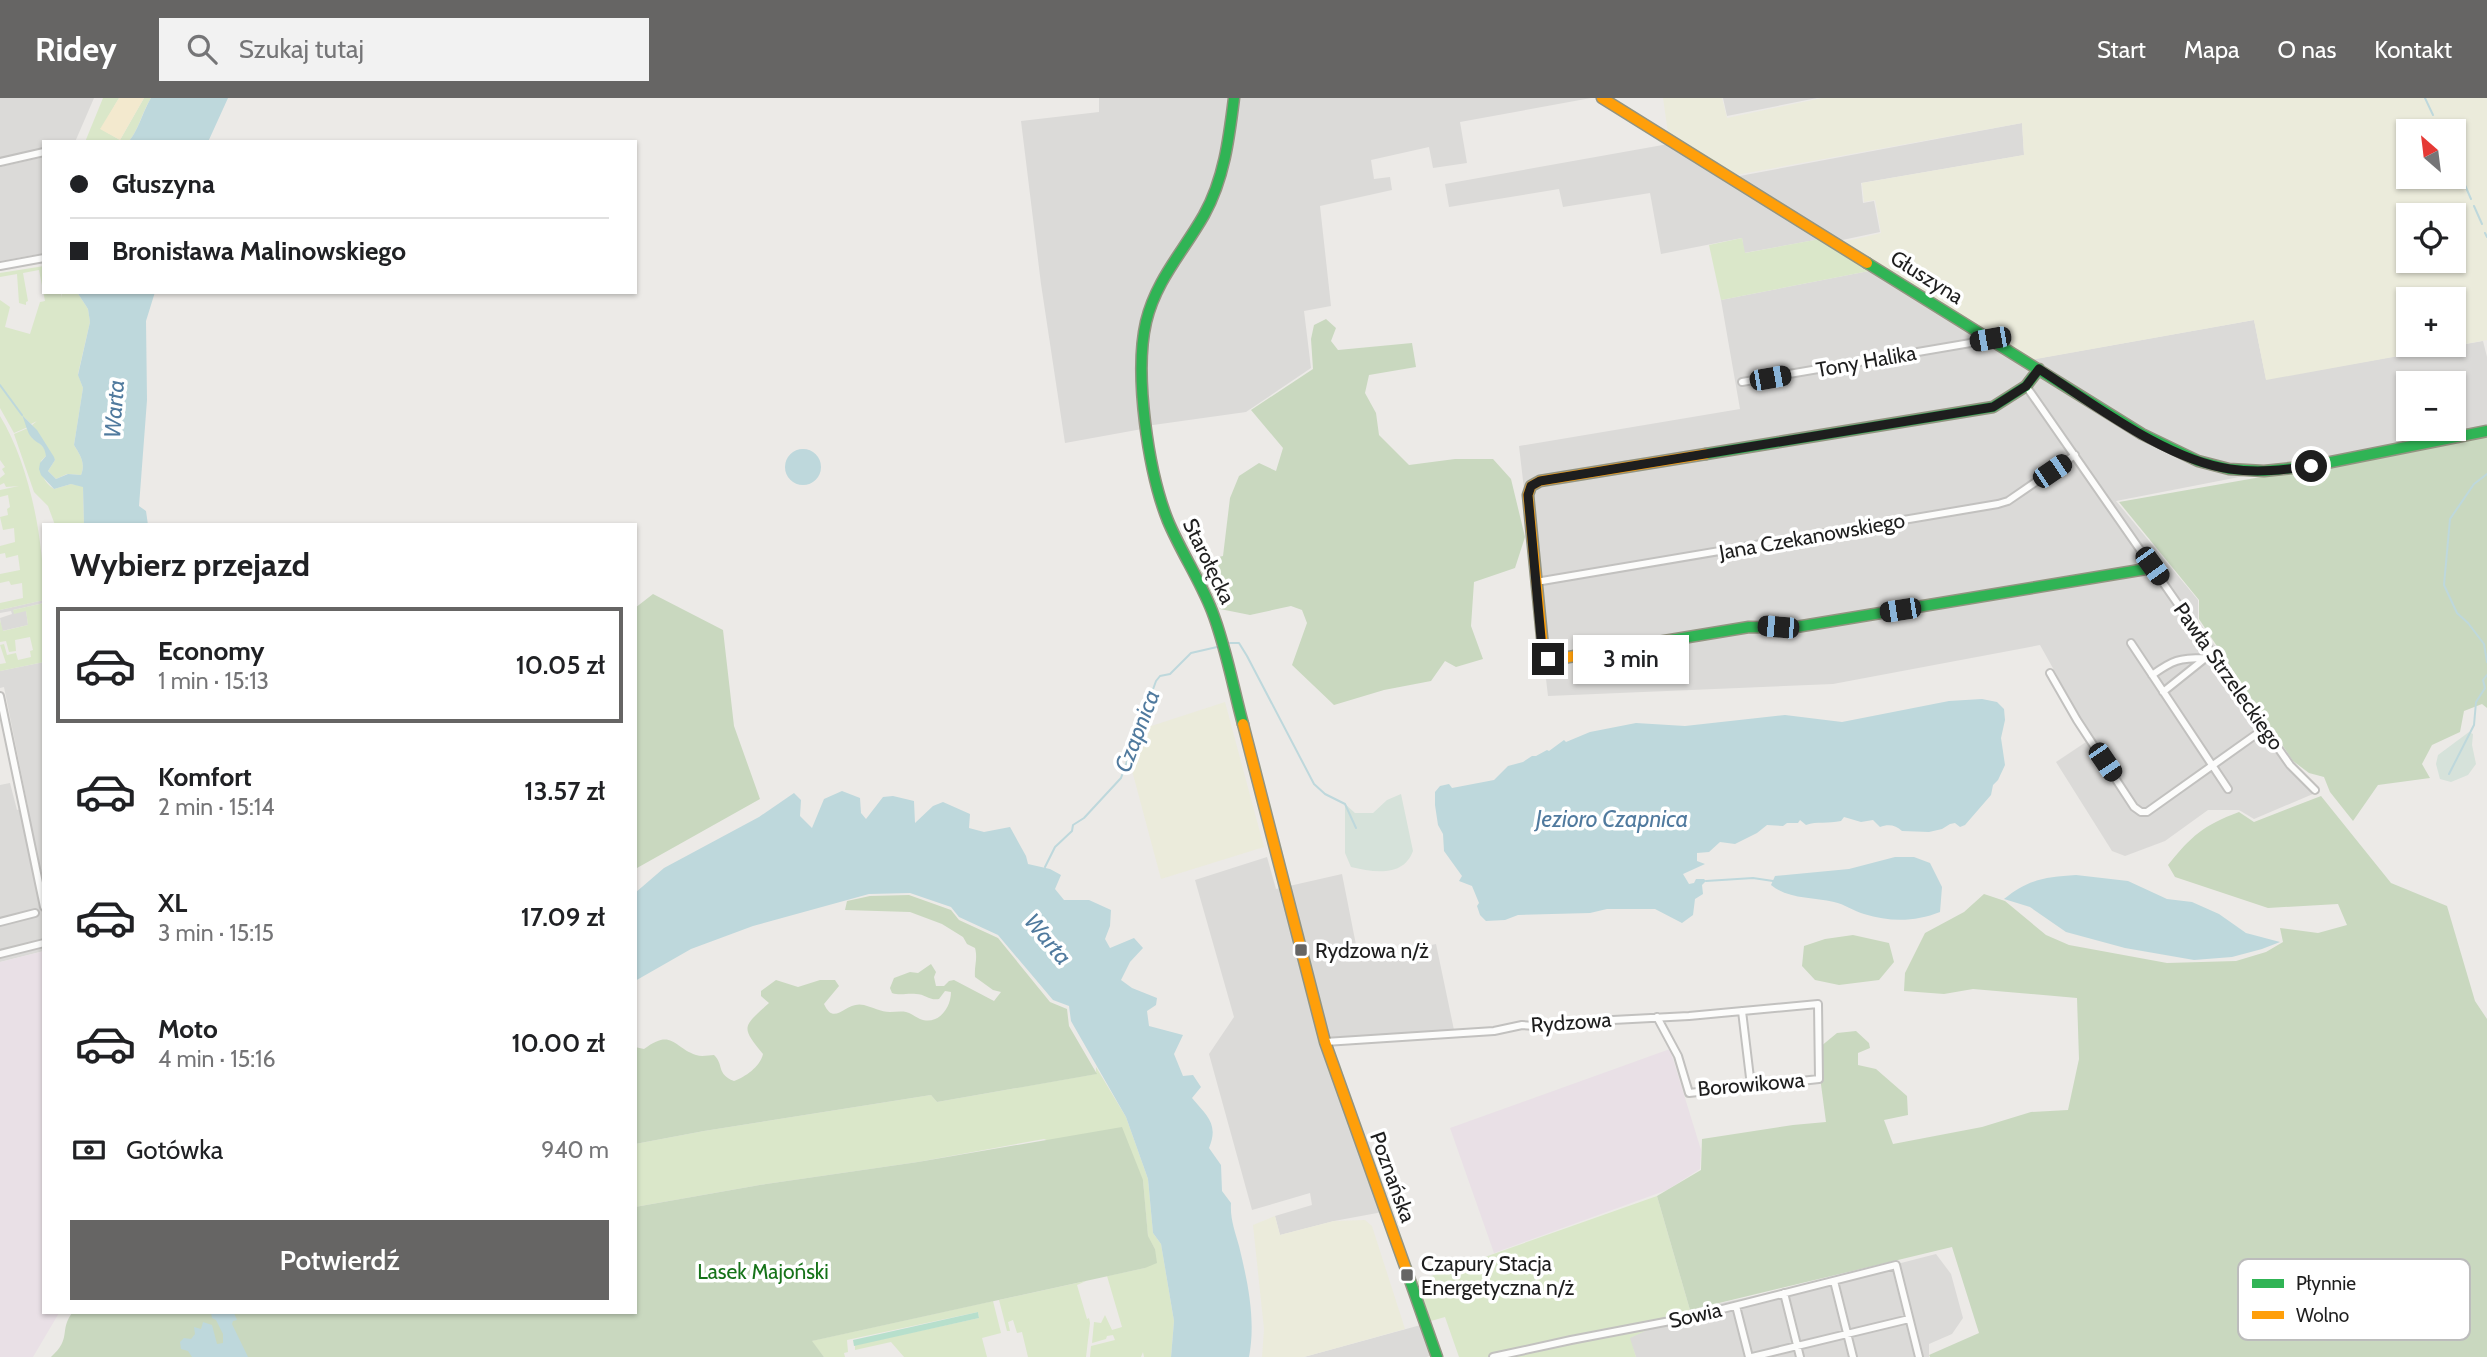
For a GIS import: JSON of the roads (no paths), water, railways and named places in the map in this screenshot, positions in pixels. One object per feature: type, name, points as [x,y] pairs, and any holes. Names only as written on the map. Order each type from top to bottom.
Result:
[{"type":"street","name":"Starołęcka","points":[[1234,98],[1226,162],[1215,192],[1202,218],[1161,282],[1150,308],[1142,341],[1141,376],[1158,494],[1172,530],[1202,587],[1216,621],[1326,1046]]},
{"type":"street","name":"Głuszyna","points":[[1602,98],[2161,445],[2198,461],[2228,469],[2284,470],[2487,432]]},
{"type":"street","points":[[0,162],[42,152]]},
{"type":"street","points":[[0,266],[42,258]]},
{"type":"street","name":"Tony Halika","points":[[1742,382],[1990,339]]},
{"type":"street","points":[[2039,369],[2026,386],[1993,407],[1540,481],[1531,486],[1528,495],[1544,657],[1551,660],[1749,626],[1790,628],[2152,566]]},
{"type":"street","name":"Pawła Strzeleckiego","points":[[2026,386],[2290,765],[2315,790]]},
{"type":"street","name":"Jana Czekanowskiego","points":[[1536,582],[1998,504],[2008,501],[2075,456]]},
{"type":"street","points":[[2131,643],[2228,789]]},
{"type":"street","points":[[2163,692],[2213,652]]},
{"type":"street","points":[[2152,675],[2180,658],[2205,658]]},
{"type":"street","points":[[2050,673],[2077,720],[2134,807],[2141,812],[2147,812],[2265,728]]},
{"type":"street","points":[[0,696],[42,897]]},
{"type":"street","points":[[0,922],[34,913]]},
{"type":"street","points":[[0,954],[42,944]]},
{"type":"street","name":"Rydzowa","points":[[1326,1046],[1522,1026],[1549,1027],[1575,1022],[1818,1004],[1818,1015]]},
{"type":"street","points":[[1742,1011],[1751,1086]]},
{"type":"street","name":"Borowikowa","points":[[1657,1017],[1678,1056],[1689,1093],[1819,1079],[1818,1015]]},
{"type":"street","name":"Poznańska","points":[[1326,1046],[1437,1357]]},
{"type":"street","name":"Sowia","points":[[1493,1357],[1691,1317],[1895,1265],[1909,1319]]},
{"type":"street","points":[[1834,1281],[1853,1357]]},
{"type":"street","points":[[1784,1293],[1800,1357]]},
{"type":"street","points":[[1736,1306],[1751,1357],[1798,1348],[1909,1319],[1919,1357]]},
{"type":"water","points":[[151,98],[228,98],[209,140],[130,140]]},
{"type":"water","name":"Warta","points":[[78,294],[154,294],[146,321],[147,400],[139,506],[146,511],[148,523],[84,523],[83,487],[71,484],[54,489],[41,475],[40,463],[46,456],[45,452],[43,446],[30,436],[22,415],[37,430],[54,457],[55,460],[48,471],[56,479],[68,474],[81,475],[83,463],[74,445],[83,388],[78,375],[90,322],[88,309]]},
{"type":"water","points":[[803,449],[816,454],[821,467],[816,480],[803,485],[790,480],[785,467],[790,454]]},
{"type":"water","name":"Jezioro Czapnica","points":[[1982,699],[1997,702],[2004,709],[2005,720],[2001,738],[2005,765],[1993,785],[1991,795],[1965,825],[1960,827],[1955,823],[1929,832],[1902,831],[1892,826],[1880,827],[1873,820],[1861,822],[1844,817],[1836,822],[1806,825],[1800,820],[1798,823],[1787,823],[1783,826],[1767,825],[1735,844],[1720,842],[1709,852],[1697,853],[1697,861],[1705,864],[1683,874],[1689,884],[1696,879],[1706,881],[1702,885],[1703,894],[1695,899],[1693,915],[1682,923],[1655,909],[1607,909],[1590,913],[1518,915],[1505,920],[1486,921],[1480,915],[1477,906],[1479,903],[1472,886],[1459,881],[1462,876],[1444,851],[1443,834],[1438,825],[1435,805],[1435,792],[1440,786],[1449,784],[1452,788],[1494,780],[1508,766],[1549,751],[1564,740],[1566,742],[1590,732],[1636,723],[1685,726],[1785,715],[1842,722],[1949,701]]},
{"type":"water","name":"Warta","points":[[842,791],[860,798],[861,813],[866,819],[883,797],[893,796],[914,801],[915,823],[933,806],[943,802],[970,814],[969,828],[984,832],[1010,827],[1028,864],[1050,869],[1061,875],[1055,889],[1064,900],[1089,900],[1111,910],[1110,926],[1105,939],[1110,948],[1134,938],[1143,948],[1130,962],[1121,980],[1132,988],[1157,998],[1156,1005],[1147,1011],[1149,1026],[1183,1035],[1174,1054],[1183,1076],[1193,1075],[1201,1087],[1192,1098],[1207,1115],[1212,1126],[1209,1148],[1221,1165],[1222,1191],[1231,1203],[1232,1220],[1248,1288],[1252,1329],[1249,1357],[1171,1357],[1174,1321],[1161,1244],[1153,1233],[1148,1179],[1126,1117],[1071,1021],[1069,1006],[1053,1000],[998,935],[959,917],[951,907],[910,893],[869,894],[753,926],[691,949],[637,980],[637,891],[664,868],[759,817],[794,793],[801,800],[800,816],[812,828],[824,799]]},
{"type":"water","points":[[1895,857],[1914,857],[1930,863],[1942,887],[1940,912],[1912,919],[1883,918],[1864,914],[1842,904],[1785,893],[1771,885],[1775,876],[1849,869]]},
{"type":"water","points":[[2076,875],[2128,881],[2167,899],[2192,902],[2219,914],[2246,933],[2280,942],[2232,957],[2194,960],[2125,948],[2066,932],[2030,907],[2004,899],[2021,887],[2038,880]]},
{"type":"water","points":[[211,1314],[234,1314],[237,1320],[232,1324],[248,1357],[192,1357],[188,1351],[181,1349],[180,1342],[184,1338],[191,1339],[195,1334],[194,1327],[201,1329],[203,1322],[212,1325],[217,1344],[223,1343],[223,1334],[216,1320]]},
{"type":"waterway","points":[[2425,98],[2433,115]]},
{"type":"waterway","points":[[2466,188],[2471,199]]},
{"type":"waterway","points":[[2474,206],[2482,224]]},
{"type":"waterway","points":[[2485,233],[2487,237]]},
{"type":"waterway","points":[[0,385],[22,415]]},
{"type":"waterway","points":[[2487,474],[2474,484],[2450,519],[2444,585],[2457,613],[2484,644],[2487,662]]},
{"type":"waterway","name":"Czapnica","points":[[1230,643],[1239,643],[1247,656],[1314,784],[1325,794],[1345,804],[1356,828]]},
{"type":"waterway","name":"Czapnica","points":[[1045,867],[1055,847],[1072,831],[1073,825],[1084,818],[1121,778],[1156,681],[1160,676],[1170,674],[1191,653],[1217,647]]},
{"type":"waterway","points":[[2449,774],[2474,725],[2476,702],[2485,688],[2483,680],[2487,675]]},
{"type":"waterway","points":[[1706,881],[1753,878],[1773,881]]},
{"type":"place","name":"Rydzowa n/ż","points":[[1301,950]]},
{"type":"place","name":"Czapury Stacja Energetyczna n/ż","points":[[1407,1275]]},
{"type":"park label","name":"Lasek Majoński","points":[[763,1271]]}]
